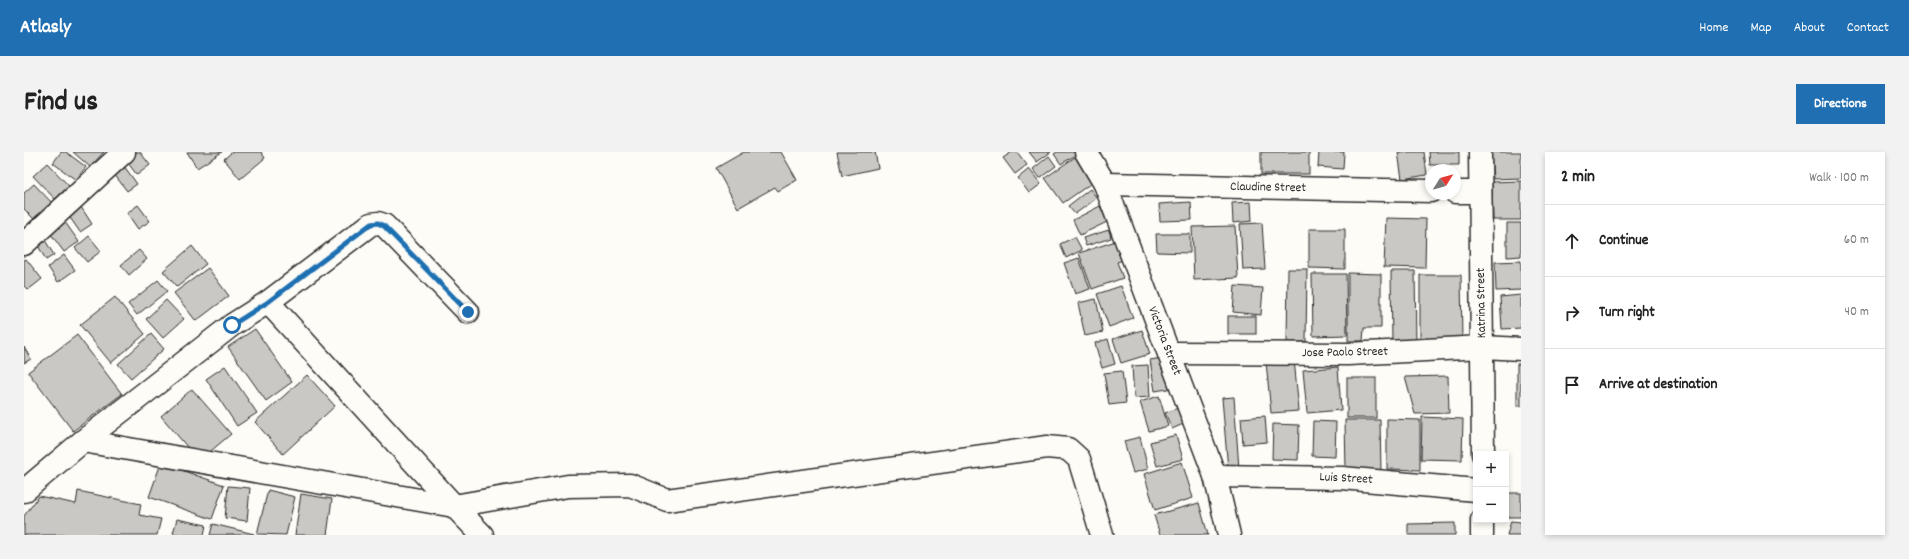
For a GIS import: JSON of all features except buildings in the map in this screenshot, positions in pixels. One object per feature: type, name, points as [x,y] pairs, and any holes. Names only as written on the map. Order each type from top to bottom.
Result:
[{"type":"street","points":[[24,244],[124,152]]},
{"type":"street","name":"Victoria Street","points":[[1086,152],[1105,184],[1215,476],[1229,535]]},
{"type":"street","name":"Katrina Street","points":[[1480,152],[1483,451]]},
{"type":"street","name":"Claudine Street","points":[[1105,184],[1425,191]]},
{"type":"street","points":[[1461,192],[1480,192]]},
{"type":"street","points":[[24,491],[83,441],[232,325],[268,302],[371,224],[378,223],[384,226],[468,312]]},
{"type":"street","points":[[268,302],[482,535]]},
{"type":"street","name":"Jose Paolo Street","points":[[1169,353],[1348,354],[1483,347],[1521,349]]},
{"type":"street","points":[[83,441],[454,506],[568,486],[630,485],[667,500],[1047,447],[1068,449],[1080,459],[1102,535]]},
{"type":"street","name":"Luis Street","points":[[1215,476],[1342,478],[1473,490]]},
{"type":"street","points":[[1482,523],[1482,535]]},
{"type":"route","points":[[232,325],[268,302],[371,224],[378,223],[384,226],[468,312]]}]
